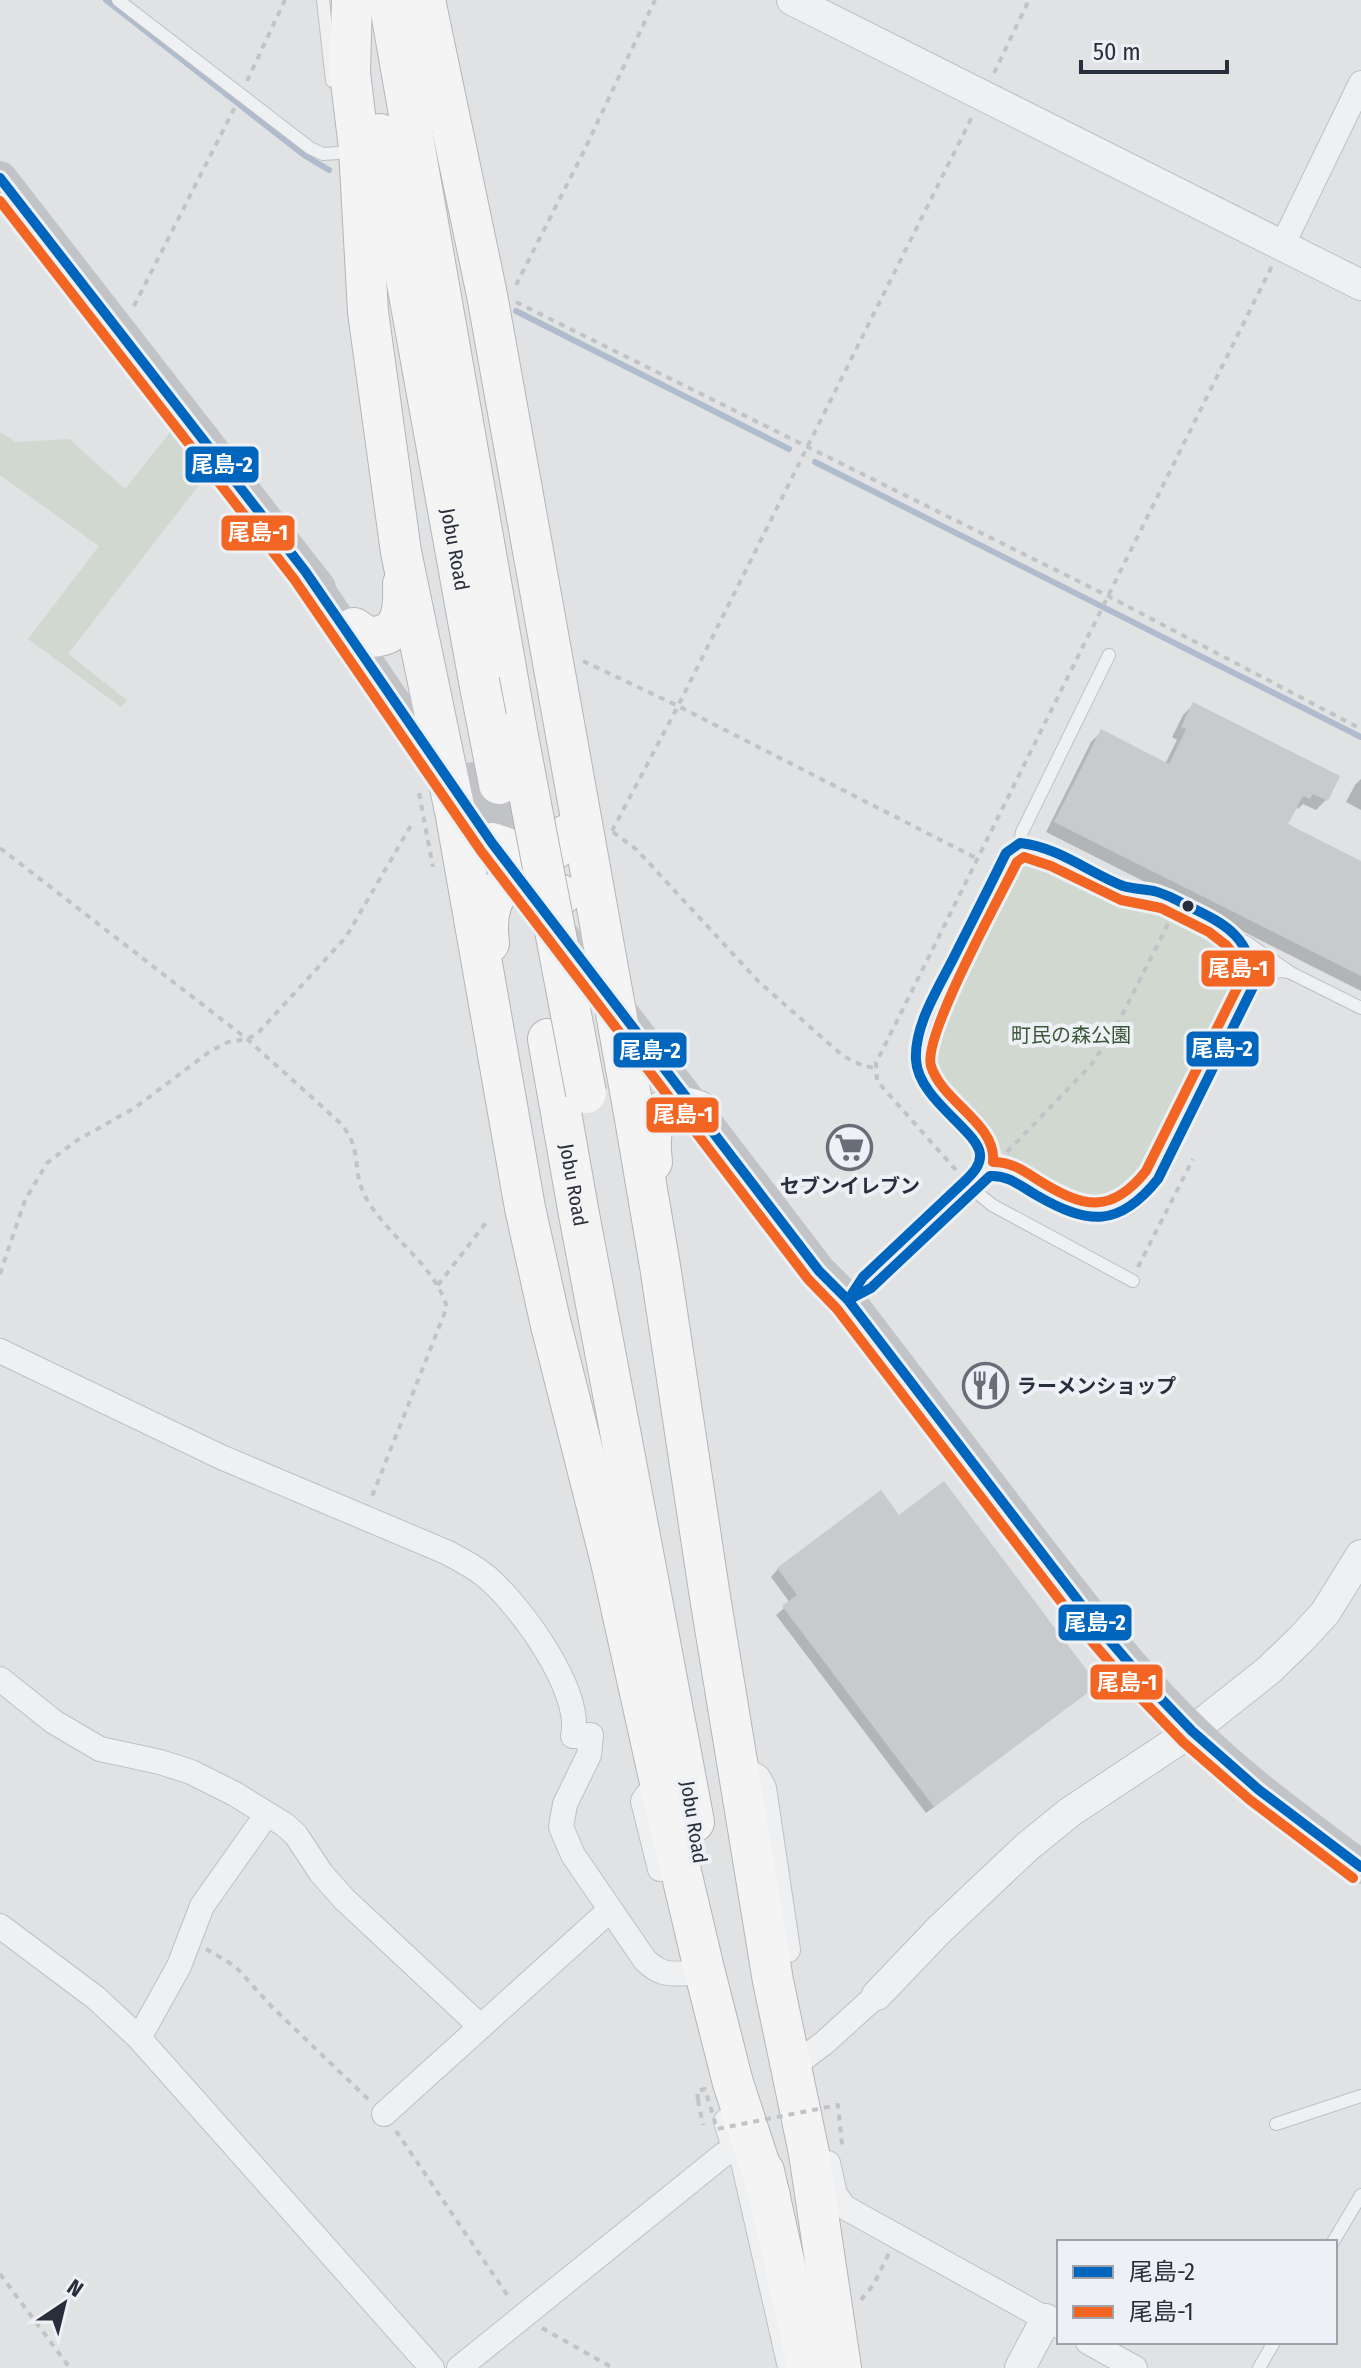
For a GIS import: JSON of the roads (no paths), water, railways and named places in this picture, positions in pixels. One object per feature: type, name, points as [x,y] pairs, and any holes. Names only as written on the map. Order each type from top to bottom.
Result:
[{"type":"highway","points":[[353,0],[350,73],[359,148],[368,312],[401,552],[449,784],[498,1063],[550,1321],[611,1562],[661,1787],[733,2083],[770,2196]]},
{"type":"highway","name":"Jobu Road","points":[[353,0],[682,1753],[717,1963],[770,2196],[787,2325],[808,2368]]},
{"type":"highway","name":"Jobu Road","points":[[389,0],[517,731],[745,1952],[841,2368]]},
{"type":"highway","points":[[425,0],[493,295],[564,732],[596,827],[604,953],[660,1266],[773,1981],[809,2153],[841,2368]]},
{"type":"highway","points":[[354,628],[367,637],[374,637],[388,634],[399,622],[403,593],[401,552]]},
{"type":"highway","points":[[498,1063],[488,914],[500,891],[541,856],[557,848],[567,832],[564,732]]},
{"type":"highway","points":[[492,843],[527,869],[534,884],[561,895]]},
{"type":"highway","points":[[660,1266],[661,1223],[650,1144],[652,1126],[657,1116],[667,1108],[685,1107],[698,1111]]},
{"type":"main road","points":[[0,178],[305,571],[438,733],[613,1002],[819,1271],[848,1300],[1099,1628],[1192,1731],[1259,1790],[1361,1867]]},
{"type":"main road","points":[[305,571],[492,843]]},
{"type":"main road","points":[[561,895],[657,1030],[831,1262],[848,1300]]},
{"type":"street","points":[[792,0],[1361,285]]},
{"type":"street","points":[[1282,246],[1361,83]]},
{"type":"street","points":[[0,1351],[221,1457],[446,1552],[487,1577],[523,1616],[568,1692],[576,1725],[573,1736],[591,1735],[589,1755],[565,1804],[561,1827],[573,1855],[645,1960],[655,1970],[670,1975],[686,1973]]},
{"type":"street","points":[[804,2058],[877,1995],[939,1930],[1027,1847],[1070,1812],[1192,1731],[1269,1670],[1325,1613],[1361,1555]]},
{"type":"street","points":[[0,1679],[54,1722],[100,1749],[191,1772],[235,1794],[285,1825],[344,1899],[480,2026]]},
{"type":"street","points":[[739,1766],[758,1777],[764,1788],[804,2058],[835,2194],[844,2207],[1053,2322],[1020,2368]]},
{"type":"street","points":[[459,2368],[734,2149],[643,1801],[648,1794],[661,1787]]},
{"type":"street","points":[[139,2038],[179,1966],[202,1906],[267,1814]]},
{"type":"street","points":[[384,2114],[610,1910]]},
{"type":"street","points":[[0,1926],[96,1998],[139,2038],[432,2368]]},
{"type":"street","points":[[1092,2344],[1135,2368]]},
{"type":"lane","points":[[118,0],[310,148],[323,154],[339,153]]},
{"type":"lane","points":[[323,0],[333,92]]},
{"type":"lane","points":[[338,138],[341,168]]},
{"type":"lane","points":[[352,259],[368,395]]},
{"type":"lane","points":[[1020,843],[1022,832],[1109,655]]},
{"type":"lane","points":[[848,1300],[863,1277],[966,1180],[977,1168],[982,1156],[978,1146],[930,1091],[918,1071],[916,1055],[922,1026],[938,991],[1006,853],[1020,843],[1038,845],[1129,888],[1156,891],[1219,920],[1291,973],[1361,1008]]},
{"type":"lane","points":[[848,1300],[871,1288],[990,1176],[999,1174],[1009,1177],[1050,1204],[1092,1217],[1113,1216],[1146,1197],[1158,1179],[1253,987],[1255,972],[1251,958],[1231,929]]},
{"type":"lane","points":[[1253,987],[1268,973],[1291,973]]},
{"type":"lane","points":[[974,1190],[1019,1221],[1133,1281]]},
{"type":"lane","points":[[1276,2124],[1361,2096]]},
{"type":"lane","points":[[734,2149],[787,2325],[784,2368]]},
{"type":"lane","points":[[1334,2240],[1361,2195]]},
{"type":"lane","points":[[1259,2368],[1273,2344]]},
{"type":"waterway","points":[[106,0],[304,155],[329,170]]},
{"type":"waterway","points":[[516,311],[789,449]]},
{"type":"waterway","points":[[815,462],[1361,737]]},
{"type":"place","name":"セブンイレブン","points":[[850,1147]]},
{"type":"place","name":"ラーメンショップ","points":[[986,1386]]},
{"type":"park label","name":"町民の森公園","points":[[1071,1035]]}]
